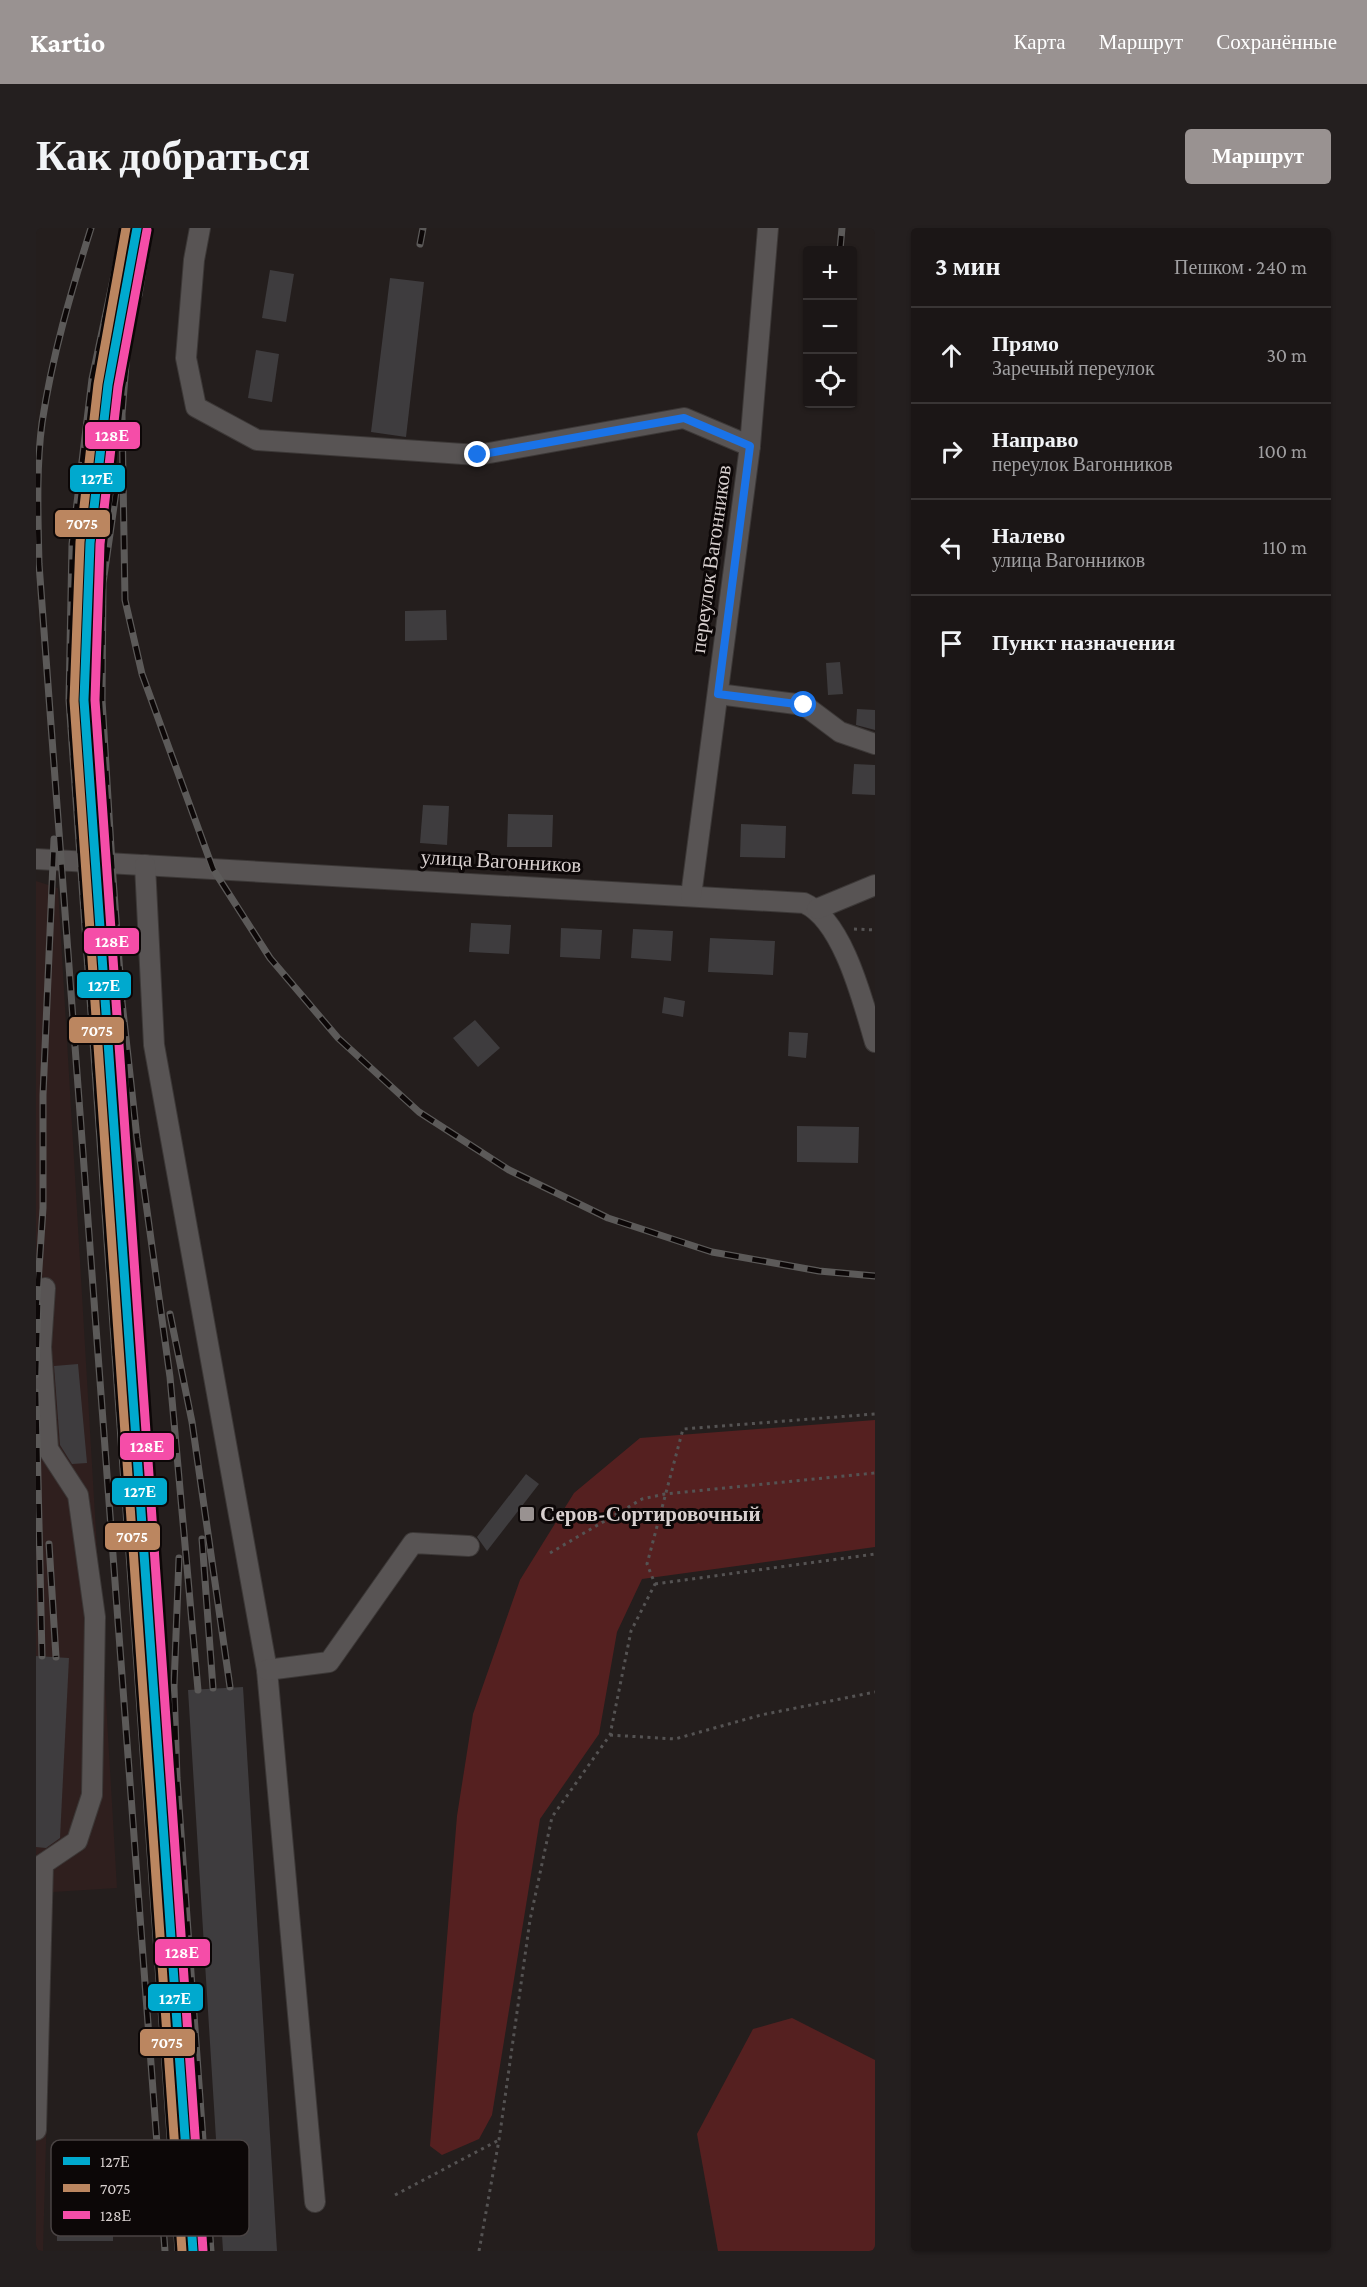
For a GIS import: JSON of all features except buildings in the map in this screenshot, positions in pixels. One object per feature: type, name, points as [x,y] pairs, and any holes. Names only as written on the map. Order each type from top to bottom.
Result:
[{"type":"street","points":[[200,228],[194,260],[186,358],[195,407],[257,440],[478,455],[684,418],[750,446]]},
{"type":"street","name":"переулок Вагонников","points":[[691,896],[750,446],[768,228]]},
{"type":"street","points":[[718,694],[804,705],[840,732],[875,744]]},
{"type":"street","name":"улица Вагонников","points":[[36,860],[804,903],[817,909]]},
{"type":"street","points":[[145,865],[154,1045],[267,1670],[315,2202]]},
{"type":"street","points":[[875,885],[817,909],[834,928],[875,1041]]},
{"type":"street","points":[[36,2130],[43,1864],[77,1841],[92,1795],[95,1617],[78,1495],[48,1449],[41,1347],[45,1288]]},
{"type":"street","points":[[267,1670],[329,1662],[413,1543],[469,1546]]},
{"type":"path","points":[[479,2251],[499,2140],[530,1920],[552,1817],[610,1736],[631,1631],[655,1584],[647,1564],[683,1429],[875,1414]]},
{"type":"path","points":[[550,1552],[642,1499],[665,1494],[875,1473]]},
{"type":"path","points":[[655,1584],[875,1554]]},
{"type":"path","points":[[610,1736],[675,1739],[761,1715],[875,1692]]},
{"type":"path","points":[[395,2195],[499,2140]]},
{"type":"shaded area","points":[[36,881],[58,888],[117,1888],[53,1892],[43,2251],[36,2251]]},
{"type":"shaded area","points":[[875,1420],[875,1547],[642,1579],[617,1632],[599,1734],[540,1819],[492,2115],[479,2139],[442,2155],[430,2146],[457,1816],[473,1714],[520,1580],[574,1493],[640,1438]]},
{"type":"shaded area","points":[[792,2018],[875,2060],[875,2251],[718,2251],[697,2134],[753,2029]]},
{"type":"railway","points":[[91,228],[69,300],[42,423],[38,476],[39,564],[157,2140]]},
{"type":"railway","points":[[124,228],[92,379],[72,544],[69,700],[170,2140]]},
{"type":"railway","points":[[137,228],[122,414],[125,600],[142,674],[213,869],[270,958],[338,1038],[419,1112],[509,1170],[608,1218],[712,1252],[819,1271],[875,1276]]},
{"type":"railway","points":[[139,295],[150,228]]},
{"type":"railway","points":[[420,244],[423,228]]},
{"type":"railway","points":[[840,246],[842,228]]},
{"type":"railway","points":[[116,492],[103,583],[102,700],[112,864],[122,1002],[137,1138],[170,1377],[198,1690]]},
{"type":"railway","points":[[36,1314],[43,1208],[43,1095],[54,839]]},
{"type":"railway","points":[[36,1375],[38,1305]]},
{"type":"railway","points":[[170,1314],[192,1422],[230,1687]]},
{"type":"railway","points":[[36,1392],[42,1656]]},
{"type":"railway","points":[[202,1539],[213,1688]]},
{"type":"railway","points":[[49,1544],[56,1657]]},
{"type":"railway","points":[[179,1558],[174,1686],[177,1778],[203,2140]]},
{"type":"railway","points":[[164,2236],[165,2251]]},
{"type":"railway","points":[[177,2236],[178,2251]]},
{"type":"railway","points":[[210,2236],[211,2251]]},
{"type":"transit line","name":"7075","points":[[126,228],[98,384],[80,542],[74,701],[174,2140]]},
{"type":"transit line","name":"127Е","points":[[137,228],[108,385],[90,543],[84,700],[185,2140]]},
{"type":"transit line","name":"128Е","points":[[147,230],[118,387],[100,544],[95,700],[195,2140]]},
{"type":"transit line","name":"7075","points":[[181,2236],[182,2251]]},
{"type":"transit line","name":"127Е","points":[[192,2236],[193,2251]]},
{"type":"transit line","name":"128Е","points":[[202,2236],[203,2250]]},
{"type":"place","name":"Серов-Сортировочный","points":[[527,1514]]},
{"type":"route","points":[[478,455],[684,418],[750,446],[718,694],[804,705]]}]
